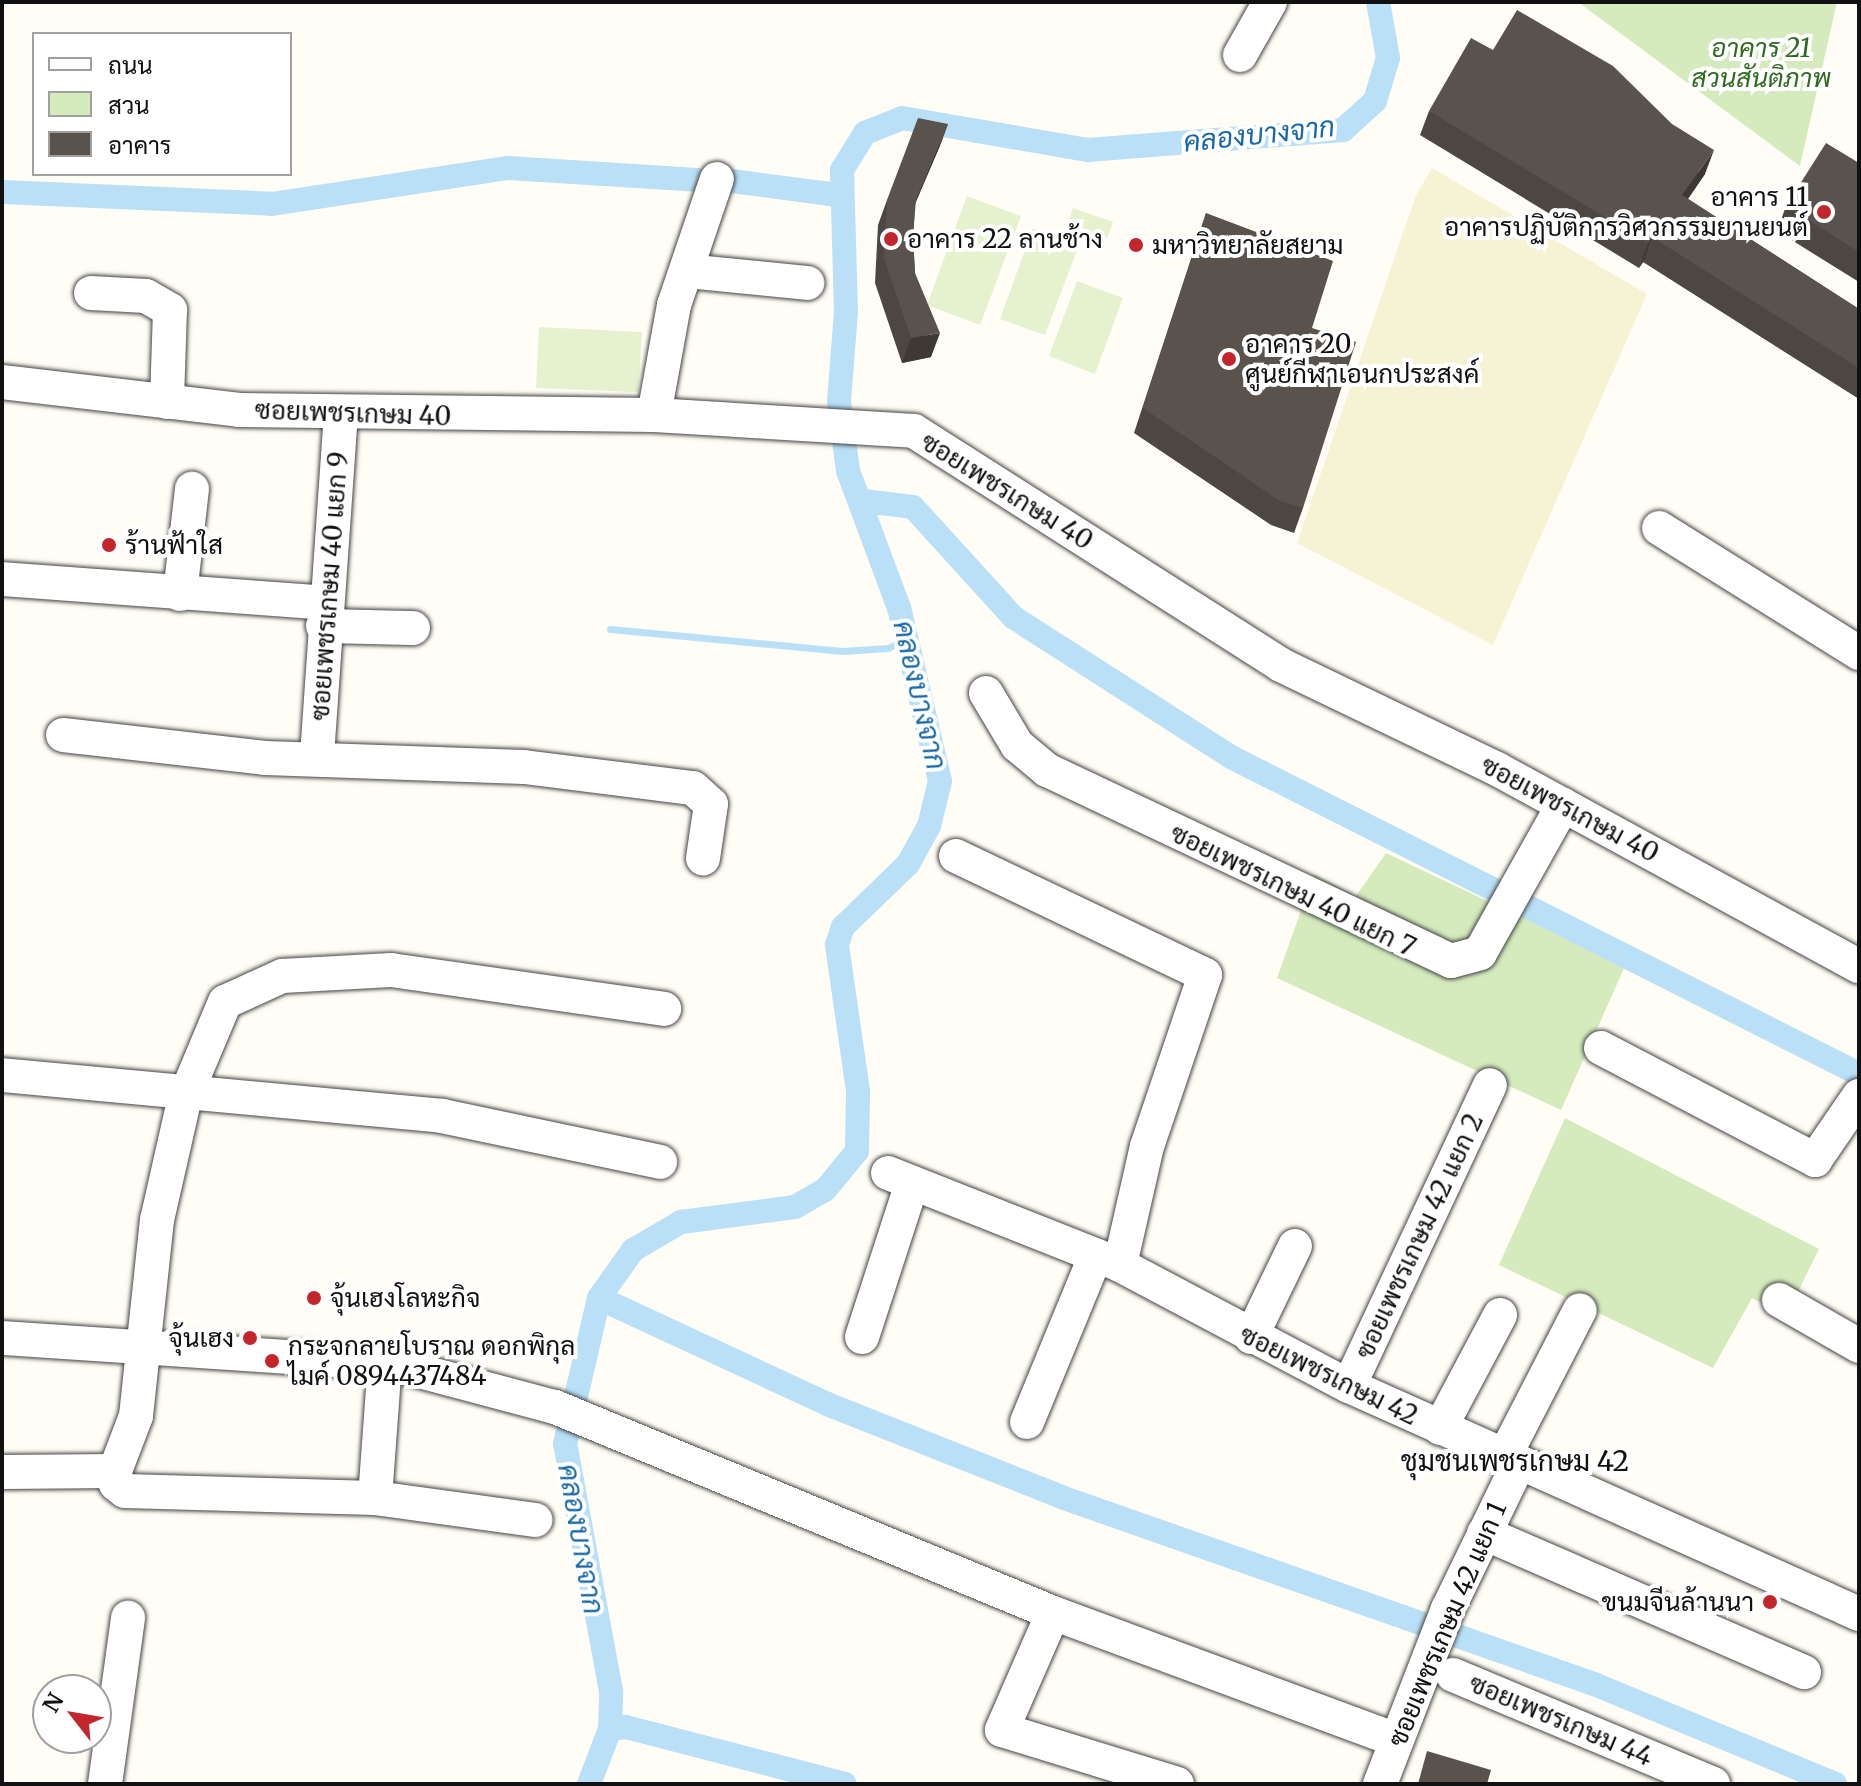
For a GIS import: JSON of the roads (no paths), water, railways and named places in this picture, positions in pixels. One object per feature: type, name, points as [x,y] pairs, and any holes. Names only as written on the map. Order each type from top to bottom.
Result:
[{"type":"street","points":[[1240,55],[1270,2]]},
{"type":"street","points":[[654,415],[687,271],[717,179]]},
{"type":"street","points":[[687,271],[807,283]]},
{"type":"street","points":[[91,293],[146,296],[170,310],[167,402]]},
{"type":"street","name":"ซอยเพชรเกษม 40","points":[[2,382],[167,402],[341,415],[654,415],[817,421],[867,426],[933,440],[1281,665],[1563,805],[1859,966]]},
{"type":"street","name":"ซอยเพชรเกษม 40 แยก 9","points":[[317,756],[324,615],[341,415]]},
{"type":"street","points":[[180,594],[192,489]]},
{"type":"street","points":[[1659,528],[1859,653]]},
{"type":"street","points":[[2,579],[180,594],[413,628]]},
{"type":"street","name":"ซอยเพชรเกษม 40 แยก 7","points":[[986,693],[1017,745],[1047,770],[1428,956],[1451,961],[1480,953],[1563,805]]},
{"type":"street","points":[[63,735],[265,758],[317,756],[524,767],[693,788],[711,804],[703,858]]},
{"type":"street","points":[[956,856],[1205,975],[1107,1261],[1027,1422]]},
{"type":"street","points":[[535,1520],[375,1498],[125,1491],[115,1471],[136,1416],[147,1346],[157,1220],[185,1097],[225,1002],[282,976],[444,974],[664,1009]]},
{"type":"street","points":[[1601,1048],[1815,1160],[1859,1096]]},
{"type":"street","points":[[2,1075],[185,1097],[442,1116],[660,1162]]},
{"type":"street","name":"ซอยเพชรเกษม 42 แยก 2","points":[[1349,1386],[1490,1085]]},
{"type":"street","name":"ซอยเพชรเกษม 42","points":[[862,1337],[900,1178],[1107,1261],[1349,1386],[1859,1614]]},
{"type":"street","points":[[1251,1337],[1295,1246]]},
{"type":"street","points":[[1779,1300],[1859,1346]]},
{"type":"street","name":"ซอยเพชรเกษม 42 แยก 1","points":[[1380,1784],[1439,1632],[1484,1533],[1511,1461],[1580,1310]]},
{"type":"street","points":[[1440,1428],[1500,1315]]},
{"type":"street","points":[[2,1338],[385,1363],[555,1407],[1053,1613],[1396,1740]]},
{"type":"street","points":[[375,1498],[385,1363]]},
{"type":"street","points":[[2,1472],[115,1471]]},
{"type":"street","points":[[1484,1533],[1804,1672]]},
{"type":"street","points":[[1053,1613],[1002,1730],[1177,1784]]},
{"type":"street","points":[[105,1784],[128,1618]]},
{"type":"street","name":"ซอยเพชรเกษม 44","points":[[1453,1675],[1713,1784]]},
{"type":"waterway","name":"คลองบางจาก","points":[[589,1784],[610,1729],[611,1691],[565,1444],[599,1298],[633,1250],[681,1222],[795,1207],[825,1190],[857,1151],[858,1091],[837,945],[843,927],[908,864],[929,826],[940,781],[899,608],[848,471],[839,401],[846,313],[842,170],[865,133],[902,118],[1088,150],[1343,130],[1375,101],[1388,58],[1378,2]]},
{"type":"waterway","points":[[2,192],[272,204],[508,168],[697,180]]},
{"type":"waterway","points":[[724,180],[838,195]]},
{"type":"waterway","points":[[863,501],[913,507],[1013,617],[1231,757],[1859,1074]]},
{"type":"waterway","points":[[610,629],[842,651],[888,648],[906,639]]},
{"type":"waterway","points":[[599,1298],[827,1404],[1064,1498],[1594,1684],[1835,1784]]},
{"type":"waterway","points":[[610,1729],[626,1727],[845,1784]]},
{"type":"place","name":"อาคาร 11 อาคารปฏิบัติการวิศวกรรมยานยนต์","points":[[1824,212]]},
{"type":"place","name":"อาคาร 22 ลานช้าง","points":[[891,239]]},
{"type":"place","name":"มหาวิทยาลัยสยาม","points":[[1136,245]]},
{"type":"place","name":"อาคาร 20 ศูนย์กีฬาเอนกประสงค์","points":[[1229,359]]},
{"type":"place","name":"ร้านฟ้าใส","points":[[109,545]]},
{"type":"place","name":"จุ้นเฮงโลหะกิจ","points":[[314,1298]]},
{"type":"place","name":"จุ้นเฮง","points":[[250,1338]]},
{"type":"place","name":"กระจกลายโบราณ ดอกพิกุล ไมค์ 0894437484","points":[[272,1361]]},
{"type":"place","name":"ขนมจีนล้านนา","points":[[1770,1602]]},
{"type":"district","name":"ชุมชนเพชรเกษม 42","points":[[1515,1461]]},
{"type":"park label","name":"อาคาร 21 สวนสันติภาพ","points":[[1761,63]]}]
